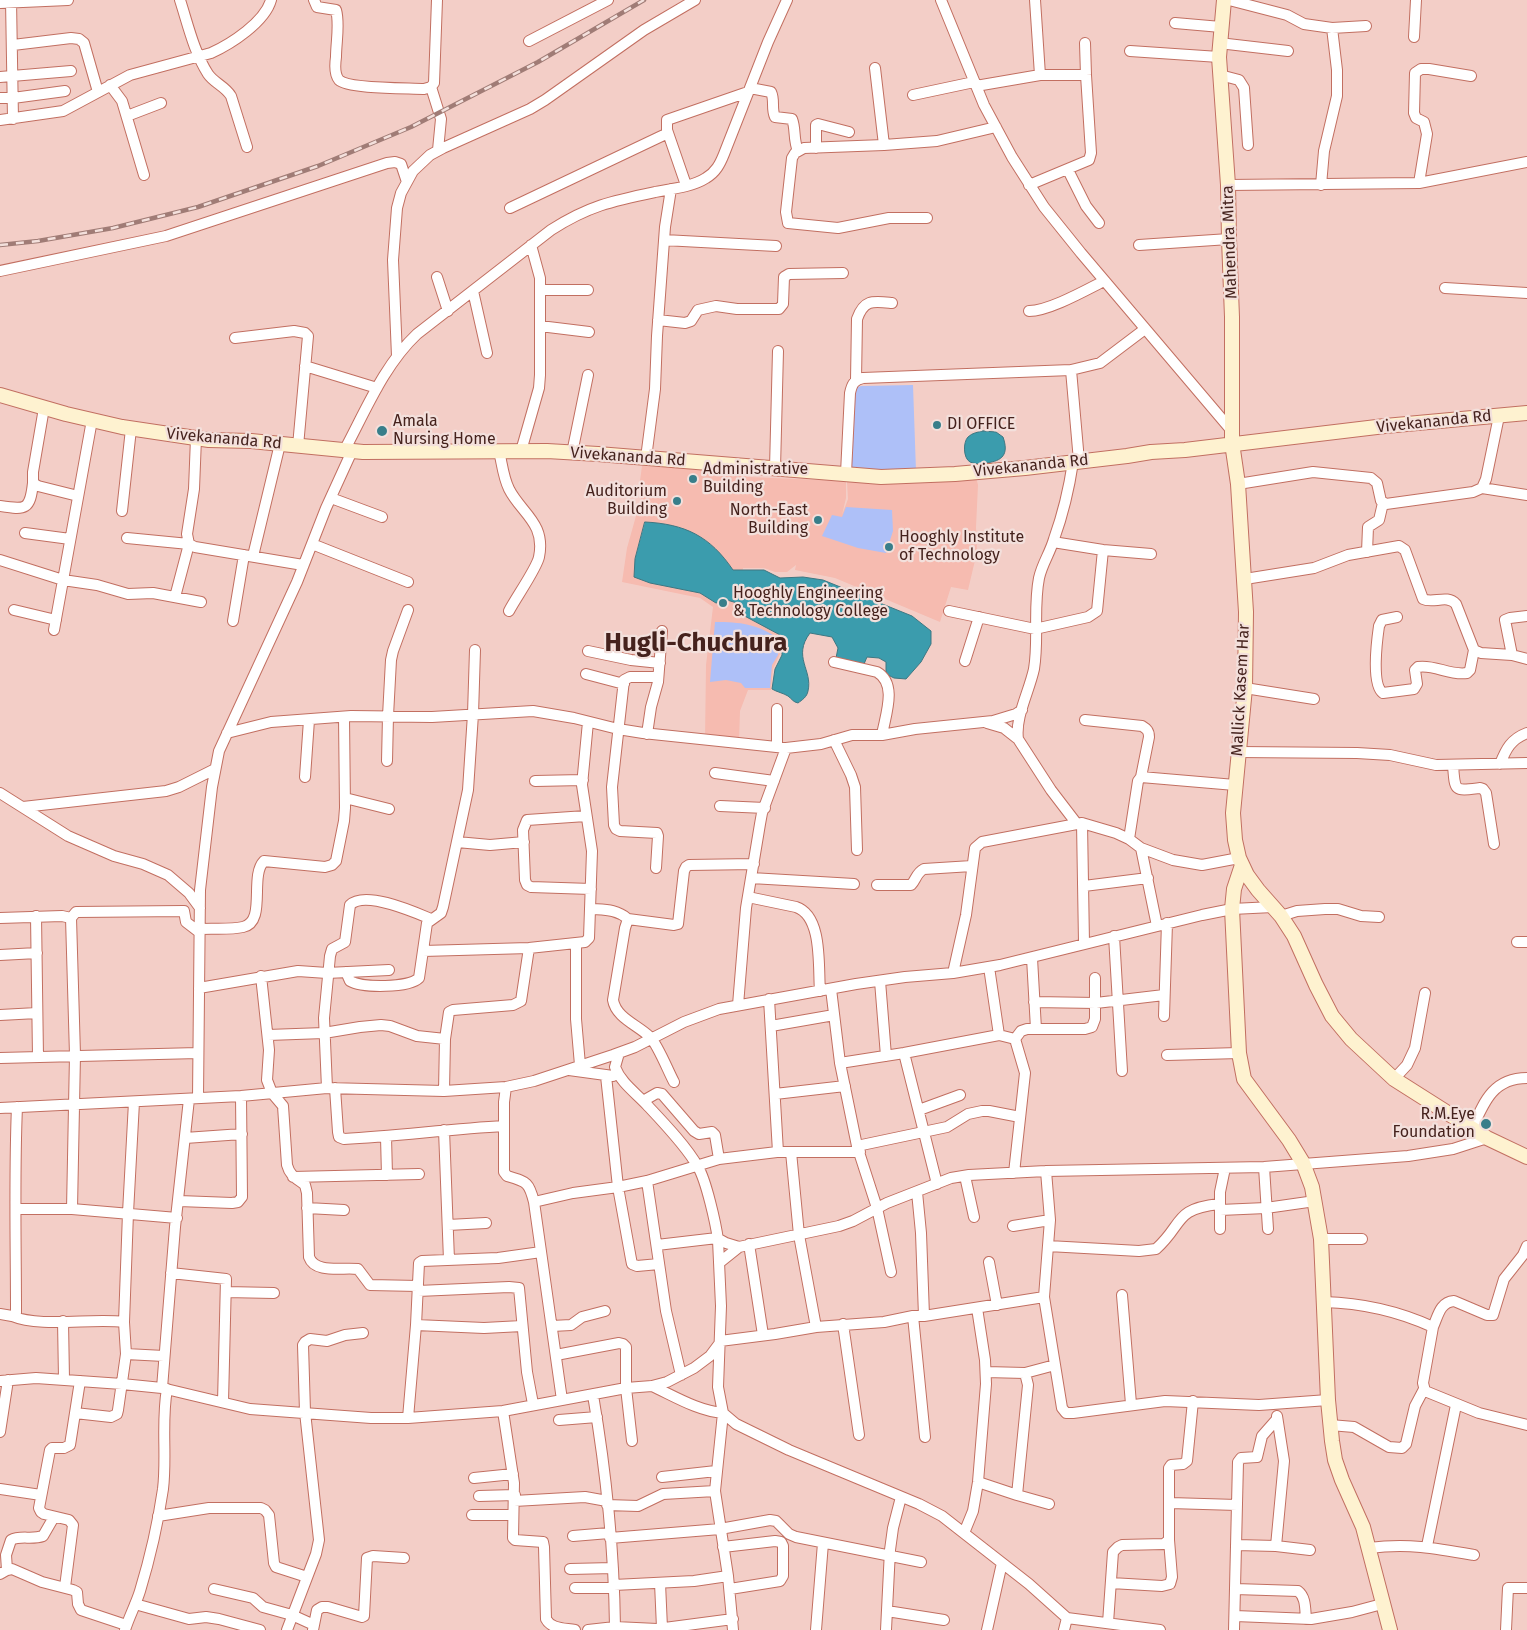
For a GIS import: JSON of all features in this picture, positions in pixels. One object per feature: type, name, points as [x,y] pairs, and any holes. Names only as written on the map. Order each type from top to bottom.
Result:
[{"type":"street","points":[[0,4],[68,0]]},
{"type":"street","points":[[180,0],[198,56],[210,76],[227,90],[231,96],[247,147]]},
{"type":"street","points":[[0,120],[63,111],[130,75],[223,48],[264,16],[271,0]]},
{"type":"street","points":[[314,0],[317,7],[336,10],[338,16],[335,68],[340,81],[352,86],[432,88]]},
{"type":"street","points":[[437,0],[435,77],[432,88],[441,119],[438,150]]},
{"type":"street","points":[[528,41],[608,0]]},
{"type":"street","points":[[397,356],[394,260],[397,208],[401,193],[413,171],[438,150],[545,100],[644,30],[695,0]]},
{"type":"street","points":[[54,1517],[43,1536],[32,1538],[16,1537],[11,1540],[3,1572],[12,1569],[42,1582],[65,1587],[77,1592],[78,1604],[81,1610],[125,1628],[147,1566],[164,1478],[164,1356],[185,1138],[193,1098],[198,1053],[199,930],[202,870],[215,769],[219,751],[303,565],[348,451],[377,388],[402,348],[417,334],[531,245],[570,218],[589,208],[608,202],[706,179],[717,169],[770,37],[787,0]]},
{"type":"street","points":[[1035,0],[1040,75]]},
{"type":"street","name":"Mahendra Mitra","points":[[1224,0],[1219,50],[1228,186],[1232,317],[1232,437],[1238,484]]},
{"type":"street","points":[[1229,0],[1287,15],[1304,24],[1332,28],[1366,26]]},
{"type":"street","points":[[1414,37],[1416,0]]},
{"type":"street","points":[[945,1],[975,84],[996,127],[1029,185],[1044,207],[1232,437]]},
{"type":"street","points":[[11,2],[13,119]]},
{"type":"street","points":[[1175,23],[1221,27]]},
{"type":"street","points":[[1321,185],[1324,151],[1336,96],[1337,70],[1332,28]]},
{"type":"street","points":[[12,46],[79,38],[84,43],[98,92]]},
{"type":"street","points":[[1029,185],[1089,160],[1091,153],[1085,43]]},
{"type":"street","points":[[1130,51],[1288,51]]},
{"type":"street","points":[[875,68],[884,145]]},
{"type":"street","points":[[1419,183],[1427,134],[1424,122],[1416,118],[1414,113],[1415,73],[1421,68],[1471,76]]},
{"type":"street","points":[[0,77],[71,71]]},
{"type":"street","points":[[913,94],[1040,75],[1086,75]]},
{"type":"street","points":[[1220,75],[1239,80],[1244,88],[1248,145]]},
{"type":"street","points":[[110,85],[120,96],[144,175]]},
{"type":"street","points":[[686,185],[668,133],[667,120],[749,90],[771,92],[775,116],[792,119],[794,138],[798,151]]},
{"type":"street","points":[[0,98],[65,92]]},
{"type":"street","points":[[127,116],[161,103]]},
{"type":"street","points":[[816,148],[816,125],[818,124],[849,132]]},
{"type":"street","points":[[927,218],[888,218],[838,228],[788,223],[786,212],[792,158],[798,151],[804,148],[884,145],[950,139],[996,127]]},
{"type":"street","points":[[510,208],[668,133]]},
{"type":"street","points":[[0,271],[166,236],[387,163],[395,162],[401,164],[407,182]]},
{"type":"street","points":[[1228,186],[1419,183],[1527,162]]},
{"type":"street","points":[[1068,170],[1086,206],[1099,223]]},
{"type":"street","points":[[646,458],[655,389],[664,240],[671,188]]},
{"type":"street","points":[[1139,245],[1229,239]]},
{"type":"street","points":[[664,240],[776,246]]},
{"type":"street","points":[[521,451],[540,381],[540,278],[531,245]]},
{"type":"street","points":[[658,320],[685,323],[691,321],[698,310],[716,306],[737,309],[779,309],[783,304],[784,277],[789,274],[843,273]]},
{"type":"street","points":[[437,277],[448,310]]},
{"type":"street","points":[[1029,311],[1036,311],[1055,304],[1104,280]]},
{"type":"street","points":[[1445,288],[1527,293]]},
{"type":"street","points":[[540,290],[588,290]]},
{"type":"street","points":[[473,291],[486,354]]},
{"type":"street","points":[[856,380],[857,320],[859,314],[869,302],[892,303]]},
{"type":"street","points":[[540,326],[588,332]]},
{"type":"street","points":[[846,473],[850,393],[852,384],[856,380],[863,378],[1071,370],[1100,363],[1145,329]]},
{"type":"street","points":[[235,338],[294,331],[305,333],[308,336],[298,446]]},
{"type":"street","points":[[775,468],[778,351]]},
{"type":"street","points":[[305,366],[377,388]]},
{"type":"street","points":[[1018,739],[1018,723],[1031,684],[1035,663],[1039,580],[1064,512],[1076,462],[1071,370]]},
{"type":"street","points":[[572,453],[588,375]]},
{"type":"street","name":"Vivekananda Rd","points":[[0,395],[44,408],[131,429],[196,438],[348,451],[521,451],[572,453],[881,477],[912,477],[1025,468],[1076,462],[1232,437],[1527,413]]},
{"type":"street","points":[[0,506],[23,508],[28,505],[31,499],[33,472],[44,408]]},
{"type":"street","points":[[1482,488],[1486,479],[1499,416]]},
{"type":"street","points":[[14,610],[55,625],[92,420]]},
{"type":"street","points":[[122,512],[131,429]]},
{"type":"street","points":[[175,597],[189,544],[187,534],[194,489],[196,438]]},
{"type":"street","points":[[233,621],[280,444]]},
{"type":"street","points":[[499,451],[507,484],[514,498],[533,522],[539,536],[540,547],[539,558],[509,611]]},
{"type":"street","points":[[1238,484],[1313,472],[1372,478],[1377,483],[1380,499],[1383,503],[1379,520],[1368,527],[1367,552]]},
{"type":"street","points":[[33,482],[38,486],[78,496]]},
{"type":"street","name":"Mallick Kasem Har","points":[[1238,484],[1245,579],[1245,688],[1235,785],[1234,826],[1240,862]]},
{"type":"street","points":[[1383,503],[1395,504],[1459,495],[1482,488],[1527,495]]},
{"type":"street","points":[[331,498],[382,517]]},
{"type":"street","points":[[25,532],[70,539]]},
{"type":"street","points":[[127,538],[189,544],[195,547],[303,565]]},
{"type":"street","points":[[1053,542],[1103,550],[1151,554]]},
{"type":"street","points":[[312,544],[408,582]]},
{"type":"street","points":[[1245,579],[1314,568],[1348,556],[1399,546],[1402,547],[1423,599],[1426,601],[1446,599],[1453,601],[1474,650],[1481,653],[1512,655],[1527,659]]},
{"type":"street","points":[[948,611],[1036,629],[1094,615],[1097,611],[1103,550]]},
{"type":"street","points":[[0,560],[63,580],[128,594],[153,593],[200,602]]},
{"type":"street","points":[[387,761],[393,651],[408,610]]},
{"type":"street","points":[[1512,655],[1505,620],[1527,616]]},
{"type":"street","points":[[965,661],[979,617]]},
{"type":"street","points":[[1397,617],[1382,620],[1379,626],[1376,675],[1378,688],[1383,692],[1414,689],[1417,684],[1415,670],[1421,666],[1458,674],[1467,673],[1470,670],[1474,650]]},
{"type":"street","points":[[647,734],[658,677],[662,631]]},
{"type":"street","points":[[346,972],[350,981],[367,986],[415,982],[419,978],[427,923],[441,914],[468,790],[475,650]]},
{"type":"street","points":[[588,650],[631,660],[660,663]]},
{"type":"street","points":[[834,662],[877,672],[886,680],[889,696],[882,735]]},
{"type":"street","points":[[586,674],[624,684]]},
{"type":"street","points":[[656,868],[658,836],[656,833],[620,831],[616,828],[614,825],[612,787],[626,678],[658,677]]},
{"type":"street","points":[[1245,688],[1314,699]]},
{"type":"street","points":[[738,1005],[748,897],[760,824],[774,781],[782,747],[777,709]]},
{"type":"street","points":[[227,733],[272,722],[344,717],[432,717],[533,712],[647,734],[782,747],[810,746],[852,735],[882,735],[914,729],[981,722],[1002,718],[1022,710]]},
{"type":"street","points":[[72,1209],[75,1055],[71,918],[76,912],[184,911],[186,922],[199,930],[243,927],[250,924],[256,912],[259,865],[264,861],[325,867],[332,865],[336,861],[344,821],[344,717]]},
{"type":"street","points":[[306,777],[309,720]]},
{"type":"street","points":[[1085,720],[1142,726],[1146,728],[1149,734],[1141,777],[1138,781],[1129,839]]},
{"type":"street","points":[[423,951],[529,948],[585,942],[589,938],[592,845],[586,816],[583,780],[588,722]]},
{"type":"street","points":[[981,722],[1004,728],[1018,739],[1050,790],[1080,824],[1084,886],[1084,943]]},
{"type":"street","points":[[1500,764],[1513,740],[1527,733]]},
{"type":"street","points":[[834,740],[852,775],[855,787],[857,850]]},
{"type":"street","points":[[1238,752],[1390,755],[1436,765],[1453,766],[1527,763]]},
{"type":"street","points":[[1453,766],[1454,784],[1457,789],[1461,791],[1480,788],[1486,793],[1494,844]]},
{"type":"street","points":[[23,807],[166,791],[179,787],[215,769]]},
{"type":"street","points":[[715,773],[774,781]]},
{"type":"street","points":[[1141,777],[1235,785]]},
{"type":"street","points":[[535,781],[583,780]]},
{"type":"street","points":[[0,793],[68,836],[114,856],[143,864],[168,875],[189,892],[200,908]]},
{"type":"street","points":[[345,798],[389,809]]},
{"type":"street","points":[[720,806],[764,808]]},
{"type":"street","points":[[586,816],[527,820],[523,830],[525,880],[527,885],[531,887],[591,889]]},
{"type":"street","points":[[953,973],[966,915],[975,848],[982,842],[1080,824],[1110,831],[1129,839],[1141,848],[1190,864],[1240,862]]},
{"type":"street","points":[[457,842],[478,845],[524,842]]},
{"type":"street","points":[[1141,848],[1162,925],[1164,1016]]},
{"type":"street","points":[[1240,862],[1232,909],[1238,1053],[1244,1079],[1281,1127],[1303,1163],[1314,1201],[1321,1239],[1328,1400],[1336,1460],[1363,1527],[1390,1630]]},
{"type":"street","points":[[1240,862],[1258,890],[1294,936],[1316,986],[1332,1016],[1351,1039],[1394,1079],[1487,1138],[1525,1156]]},
{"type":"street","points":[[591,909],[616,911],[628,919],[678,924],[686,867],[689,865],[754,864]]},
{"type":"street","points":[[877,886],[911,885],[919,871],[924,869],[972,866]]},
{"type":"street","points":[[751,878],[854,884]]},
{"type":"street","points":[[1084,886],[1148,878]]},
{"type":"street","points":[[748,897],[803,909],[807,914],[816,931],[820,991]]},
{"type":"street","points":[[431,919],[384,903],[360,899],[354,900],[350,905],[345,942],[332,950],[330,956],[324,1018],[324,1033],[339,1137],[344,1139],[386,1137],[444,1130],[504,1126]]},
{"type":"street","points":[[0,1108],[241,1096],[331,1088],[444,1091],[506,1087],[534,1081],[569,1070],[619,1052],[701,1016],[738,1005],[880,981],[989,967],[1232,909],[1277,912],[1338,909],[1361,916],[1379,917]]},
{"type":"street","points":[[0,918],[36,916],[71,918]]},
{"type":"street","points":[[36,916],[38,1057]]},
{"type":"street","points":[[628,919],[623,937],[613,1000],[614,1005],[618,1013],[652,1038],[674,1082]]},
{"type":"street","points":[[1114,936],[1122,1071]]},
{"type":"street","points":[[576,943],[576,1019],[580,1065]]},
{"type":"street","points":[[444,1091],[445,1039],[450,1012],[453,1010],[513,1005],[521,1001],[529,948]]},
{"type":"street","points":[[0,955],[37,953]]},
{"type":"street","points":[[1032,958],[1036,1029]]},
{"type":"street","points":[[989,967],[1000,1035]]},
{"type":"street","points":[[199,988],[298,971],[327,973],[389,970]]},
{"type":"street","points":[[261,976],[269,1050],[267,1080],[272,1093],[283,1106],[286,1165],[292,1177],[305,1185],[309,1257],[311,1263],[315,1266],[358,1269],[370,1285],[418,1289],[519,1288],[527,1372],[533,1404]]},
{"type":"street","points":[[1015,1039],[1021,1032],[1027,1029],[1090,1028],[1095,1024],[1095,978]]},
{"type":"street","points":[[880,981],[886,1056]]},
{"type":"street","points":[[831,989],[840,1063],[858,1149],[878,1208],[891,1272]]},
{"type":"street","points":[[1394,1079],[1406,1065],[1415,1048],[1425,993]]},
{"type":"street","points":[[1034,1002],[1096,1003],[1164,995]]},
{"type":"street","points":[[769,999],[778,1152]]},
{"type":"street","points":[[0,1015],[37,1013]]},
{"type":"street","points":[[771,1026],[834,1016]]},
{"type":"street","points":[[268,1035],[324,1033],[381,1025],[390,1026],[417,1036],[445,1039]]},
{"type":"street","points":[[840,1063],[1000,1035],[1015,1039]]},
{"type":"street","points":[[1014,1173],[1025,1073],[1015,1039]]},
{"type":"street","points":[[588,1630],[733,1625],[730,1589],[715,1491],[723,1413],[718,1387],[721,1306],[717,1238],[698,1166],[643,1100],[621,1079],[615,1067],[619,1052]]},
{"type":"street","points":[[0,1058],[198,1053]]},
{"type":"street","points":[[904,1053],[937,1184]]},
{"type":"street","points":[[1167,1055],[1238,1053]]},
{"type":"street","points":[[569,1070],[621,1079]]},
{"type":"street","points":[[606,1076],[618,1188],[632,1264],[637,1266],[659,1264]]},
{"type":"street","points":[[1472,1129],[1481,1109],[1495,1090],[1514,1078],[1527,1078]]},
{"type":"street","points":[[775,1094],[845,1086]]},
{"type":"street","points":[[506,1087],[504,1172],[507,1176],[524,1180],[529,1185],[534,1202],[562,1400]]},
{"type":"street","points":[[643,1100],[657,1093],[662,1094],[694,1131],[699,1134],[712,1132],[715,1135],[719,1159]]},
{"type":"street","points":[[918,1110],[960,1095]]},
{"type":"street","points":[[179,1201],[238,1202],[242,1197],[241,1096]]},
{"type":"street","points":[[75,1413],[114,1416],[118,1410],[126,1354],[124,1322],[134,1102]]},
{"type":"street","points":[[12,1316],[16,1313],[14,1164],[17,1107]]},
{"type":"street","points":[[534,1202],[573,1193],[618,1188],[719,1159],[778,1152],[858,1149],[947,1127],[968,1114],[982,1111],[1020,1117]]},
{"type":"street","points":[[444,1130],[449,1260]]},
{"type":"street","points":[[185,1138],[242,1134]]},
{"type":"street","points":[[386,1137],[387,1175]]},
{"type":"street","points":[[656,1245],[717,1238],[726,1243],[744,1246],[799,1235],[846,1223],[951,1178],[965,1176],[1046,1171],[1264,1167],[1408,1156],[1453,1149],[1487,1138]]},
{"type":"street","points":[[790,1152],[799,1235],[816,1327]]},
{"type":"street","points":[[1264,1167],[1268,1229]]},
{"type":"street","points":[[1220,1228],[1220,1207],[1225,1168]]},
{"type":"street","points":[[1046,1171],[1050,1220],[1044,1297],[1062,1408],[1066,1413],[1073,1414],[1130,1404],[1165,1401],[1259,1405],[1328,1400]]},
{"type":"street","points":[[292,1177],[419,1174]]},
{"type":"street","points":[[965,1176],[974,1217]]},
{"type":"street","points":[[647,1181],[666,1311],[681,1375]]},
{"type":"street","points":[[917,1192],[922,1233],[924,1316]]},
{"type":"street","points":[[1048,1246],[1139,1251],[1156,1249],[1181,1217],[1190,1210],[1202,1206],[1266,1208],[1314,1201]]},
{"type":"street","points":[[307,1208],[344,1210]]},
{"type":"street","points":[[16,1209],[72,1209],[177,1218]]},
{"type":"street","points":[[1013,1226],[1050,1220]]},
{"type":"street","points":[[448,1226],[486,1223]]},
{"type":"street","points":[[1321,1239],[1362,1239]]},
{"type":"street","points":[[719,1263],[744,1246]]},
{"type":"street","points":[[744,1246],[763,1335]]},
{"type":"street","points":[[1330,1425],[1354,1427],[1389,1447],[1402,1448],[1406,1444],[1415,1406],[1424,1389],[1433,1327],[1442,1306],[1454,1302],[1487,1316],[1493,1315],[1504,1279],[1523,1255],[1527,1246]]},
{"type":"street","points":[[408,1418],[419,1264],[422,1261],[498,1258],[541,1252]]},
{"type":"street","points":[[989,1262],[997,1305]]},
{"type":"street","points":[[172,1273],[226,1279],[223,1402]]},
{"type":"street","points":[[226,1292],[274,1293]]},
{"type":"street","points":[[1122,1295],[1130,1379],[1130,1404]]},
{"type":"street","points":[[0,1432],[4,1380],[36,1378],[122,1384],[165,1389],[250,1409],[371,1418],[408,1418],[502,1410],[626,1388],[652,1386],[667,1382],[681,1375],[710,1356],[720,1342],[816,1327],[884,1322],[1044,1297]]},
{"type":"street","points":[[1324,1302],[1369,1305],[1433,1327]]},
{"type":"street","points":[[964,1533],[973,1511],[978,1482],[986,1372],[977,1308]]},
{"type":"street","points":[[552,1326],[571,1325],[582,1317],[605,1311]]},
{"type":"street","points":[[0,1314],[30,1321],[101,1320],[124,1322]]},
{"type":"street","points":[[913,1316],[925,1437]]},
{"type":"street","points":[[63,1321],[64,1379]]},
{"type":"street","points":[[843,1324],[859,1435]]},
{"type":"street","points":[[416,1325],[484,1328],[522,1326]]},
{"type":"street","points":[[287,1630],[316,1554],[319,1540],[305,1412],[303,1345],[310,1339],[327,1341],[338,1336],[363,1332]]},
{"type":"street","points":[[556,1355],[619,1343],[624,1344],[626,1347],[626,1388],[632,1442]]},
{"type":"street","points":[[126,1354],[164,1356]]},
{"type":"street","points":[[986,1372],[1025,1373],[1055,1364]]},
{"type":"street","points":[[1017,1495],[1028,1385],[1025,1373]]},
{"type":"street","points":[[65,1587],[73,1525],[69,1520],[44,1514],[40,1510],[49,1454],[52,1448],[64,1448],[70,1445],[80,1381]]},
{"type":"street","points":[[652,1386],[698,1407],[723,1413],[736,1424],[759,1436],[942,1516],[1030,1584],[1067,1618],[1160,1630]]},
{"type":"street","points":[[1424,1389],[1456,1404],[1498,1418],[1527,1425]]},
{"type":"street","points":[[593,1395],[604,1462],[610,1535],[614,1587],[612,1628]]},
{"type":"street","points":[[1111,1583],[1162,1586],[1170,1584],[1172,1577],[1169,1540],[1169,1468],[1171,1465],[1184,1464],[1187,1461],[1193,1401]]},
{"type":"street","points":[[1275,1404],[1284,1461],[1276,1546]]},
{"type":"street","points":[[1427,1546],[1456,1404]]},
{"type":"street","points":[[502,1410],[513,1474],[513,1538],[515,1540],[539,1541],[544,1544],[548,1623],[554,1627],[575,1630]]},
{"type":"street","points":[[559,1420],[597,1417]]},
{"type":"street","points":[[1234,1630],[1238,1460],[1241,1458],[1258,1457],[1262,1436],[1278,1419]]},
{"type":"street","points":[[662,1476],[716,1471]]},
{"type":"street","points":[[474,1478],[513,1474]]},
{"type":"street","points":[[978,1482],[1049,1504]]},
{"type":"street","points":[[0,1489],[42,1495]]},
{"type":"street","points":[[479,1496],[514,1498],[585,1497],[607,1503],[638,1506],[663,1494],[715,1491]]},
{"type":"street","points":[[886,1630],[889,1556],[893,1528],[901,1497]]},
{"type":"street","points":[[1170,1503],[1237,1505]]},
{"type":"street","points":[[158,1516],[209,1508],[261,1508],[269,1515],[276,1567],[307,1577]]},
{"type":"street","points":[[472,1515],[513,1516]]},
{"type":"street","points":[[572,1536],[720,1529],[764,1521],[776,1521],[789,1534],[823,1543],[921,1562]]},
{"type":"street","points":[[1108,1623],[1113,1552],[1118,1547],[1164,1544],[1169,1540]]},
{"type":"street","points":[[723,1547],[775,1541],[780,1542],[783,1546],[783,1576],[780,1581],[730,1589]]},
{"type":"street","points":[[816,1630],[823,1543]]},
{"type":"street","points":[[1236,1545],[1276,1546],[1310,1550]]},
{"type":"street","points":[[1369,1548],[1402,1545],[1427,1546],[1474,1555]]},
{"type":"street","points":[[214,1589],[253,1598],[263,1607],[292,1615],[314,1627],[317,1610],[322,1607],[364,1616],[367,1558],[373,1556],[404,1558]]},
{"type":"street","points":[[987,1630],[1002,1563]]},
{"type":"street","points":[[570,1569],[612,1568]]},
{"type":"street","points":[[575,1588],[694,1581],[728,1576]]},
{"type":"street","points":[[660,1583],[662,1628]]},
{"type":"street","points":[[1506,1630],[1508,1588],[1527,1588]]},
{"type":"street","points":[[1236,1589],[1298,1591],[1304,1599],[1306,1619]]},
{"type":"street","points":[[135,1604],[189,1619],[206,1617],[219,1619],[260,1630]]},
{"type":"street","points":[[1235,1616],[1306,1619],[1352,1612],[1382,1604]]},
{"type":"street","points":[[887,1611],[944,1620]]},
{"type":"street","points":[[1064,1630],[1067,1618]]},
{"type":"shaded area","points":[[913,385],[916,471],[848,471],[851,393],[856,387],[862,386]]},
{"type":"shaded area","points":[[983,431],[996,432],[1003,437],[1005,452],[1003,456],[992,462],[972,463],[966,457],[964,450],[966,439],[975,433]]},
{"type":"shaded area","name":"Hooghly Engineering & Technology College","points":[[642,466],[692,469],[748,477],[846,481],[846,498],[842,515],[848,499],[847,482],[922,483],[976,477],[978,485],[977,552],[968,590],[951,587],[940,622],[835,578],[795,570],[796,565],[787,572],[775,572],[764,568],[743,568],[739,597],[781,637],[780,654],[773,669],[771,690],[748,690],[740,711],[739,742],[705,740],[706,665],[713,607],[700,598],[622,582],[627,548],[643,491],[639,488]]},
{"type":"shaded area","points":[[846,507],[892,510],[893,531],[886,553],[858,548],[822,536],[832,515],[842,517]]},
{"type":"shaded area","points":[[645,522],[684,529],[706,540],[733,570],[764,570],[780,578],[803,577],[823,580],[912,616],[931,631],[931,644],[921,662],[906,679],[894,678],[886,674],[886,662],[879,658],[867,657],[864,664],[836,658],[838,648],[832,637],[810,633],[803,649],[809,683],[808,691],[804,698],[796,703],[788,696],[772,689],[775,669],[782,655],[782,636],[739,613],[737,603],[727,600],[716,603],[700,593],[650,583],[634,577],[635,559]]},
{"type":"shaded area","points":[[715,622],[748,625],[778,638],[778,655],[772,665],[770,688],[745,688],[741,683],[726,680],[710,682]]},
{"type":"railway","points":[[0,245],[38,241],[113,228],[198,207],[318,166],[411,127],[538,62],[644,0]]},
{"type":"place","name":"DI OFFICE","points":[[937,425]]},
{"type":"place","name":"Amala Nursing Home","points":[[382,431]]},
{"type":"place","name":"Administrative Building","points":[[693,479]]},
{"type":"place","name":"Auditorium Building","points":[[677,501]]},
{"type":"place","name":"North-East Building","points":[[818,520]]},
{"type":"place","name":"Hooghly Institute of Technology","points":[[889,547]]},
{"type":"place","name":"Hooghly Engineering & Technology College","points":[[723,603]]},
{"type":"place","name":"R.M.Eye Foundation","points":[[1486,1124]]},
{"type":"district","name":"Hugli-Chuchura","points":[[696,644]]}]
